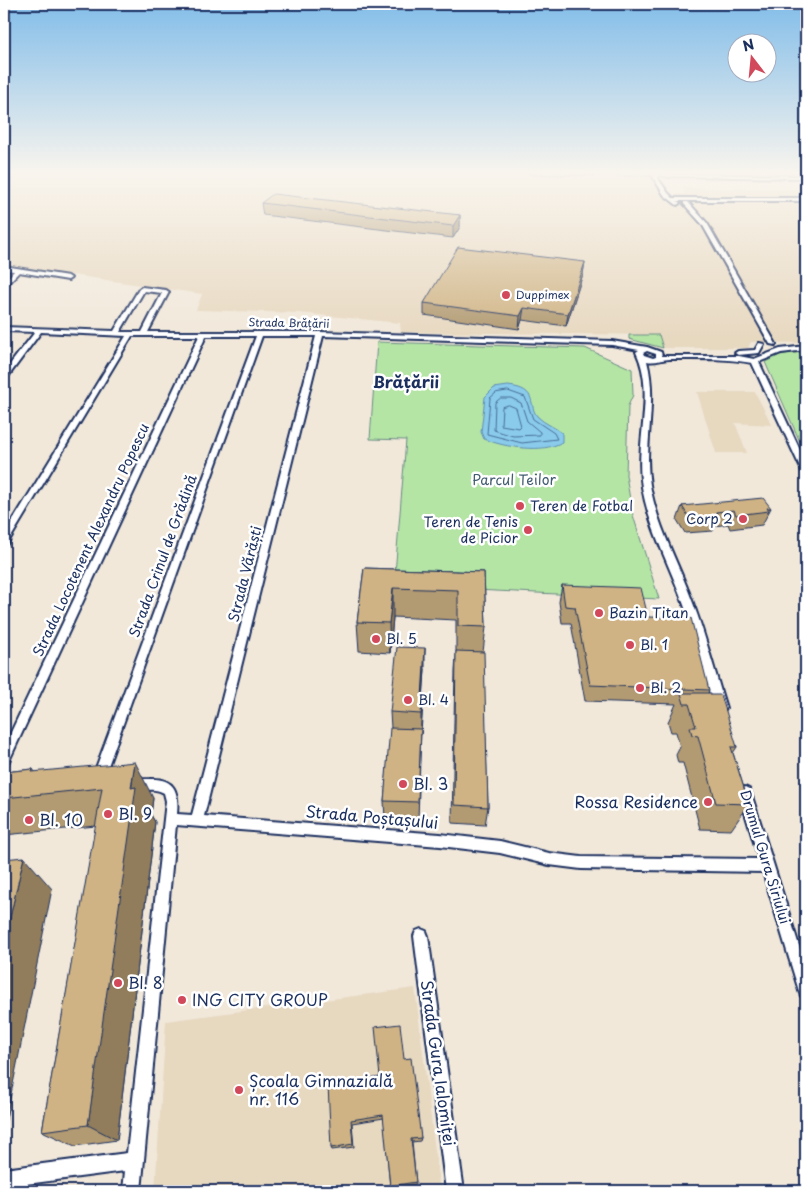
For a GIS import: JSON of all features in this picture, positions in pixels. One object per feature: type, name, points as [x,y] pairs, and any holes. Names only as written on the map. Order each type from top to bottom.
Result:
[{"type":"street","points":[[706,228],[751,307],[777,347]]},
{"type":"street","points":[[4,268],[68,278]]},
{"type":"street","points":[[4,285],[18,270]]},
{"type":"street","points":[[116,333],[142,288],[166,292],[144,334]]},
{"type":"street","points":[[750,358],[759,350],[761,344],[751,307]]},
{"type":"street","name":"Strada Brățării","points":[[4,330],[130,334],[320,334],[573,342],[618,344],[647,349],[658,356]]},
{"type":"street","points":[[4,376],[39,330]]},
{"type":"street","name":"Strada Locotenent Alexandru Popescu","points":[[4,759],[204,333]]},
{"type":"street","name":"Strada Crinul de Grădină","points":[[99,788],[260,333]]},
{"type":"street","points":[[4,542],[130,334]]},
{"type":"street","name":"Strada Vărăști","points":[[197,820],[320,334]]},
{"type":"street","name":"Strada Brățării","points":[[573,342],[613,347],[641,356],[658,356]]},
{"type":"street","points":[[761,344],[777,347],[806,347]]},
{"type":"street","points":[[649,377],[658,356],[750,358],[777,347]]},
{"type":"street","points":[[647,349],[642,350],[641,356],[649,377],[650,396],[646,410],[646,487],[657,522],[689,605],[722,715]]},
{"type":"street","points":[[750,358],[806,470]]},
{"type":"street","points":[[795,446],[806,445]]},
{"type":"street","name":"Drumul Gura Siriului","points":[[742,782],[806,991]]},
{"type":"street","points":[[122,786],[150,784],[166,787],[172,795],[132,1191]]},
{"type":"street","name":"Strada Poștașului","points":[[170,819],[474,844],[518,850],[549,859],[581,863],[767,866]]},
{"type":"street","name":"Strada Gura Ialomiței","points":[[421,936],[455,1191]]},
{"type":"street","points":[[4,1178],[136,1161]]},
{"type":"shaded area","points":[[4,228],[806,228],[806,343],[751,342],[748,348],[663,348],[659,335],[401,332],[400,323],[299,313],[196,310],[202,294],[4,265]]},
{"type":"shaded area","points":[[697,392],[755,392],[772,425],[735,423],[747,453],[716,453]]},
{"type":"shaded area","points":[[415,988],[440,1191],[155,1191],[166,1021]]},
{"type":"green space","points":[[629,335],[659,335],[663,348],[629,339]]},
{"type":"green space","name":"Parcul Teilor","points":[[377,342],[585,348],[632,369],[633,395],[628,406],[626,475],[632,512],[659,599],[394,586],[406,440],[370,439]]},
{"type":"green space","points":[[806,350],[806,444],[801,444],[765,362],[780,355]]},
{"type":"water","points":[[508,386],[518,388],[529,394],[535,413],[562,433],[562,442],[545,448],[523,448],[502,445],[484,439],[481,432],[485,397],[494,388]]},
{"type":"building","name":"Duppimex","points":[[458,247],[585,262],[568,314],[524,308],[520,316],[424,303]]},
{"type":"building","points":[[763,498],[771,508],[767,508],[769,511],[736,515],[734,510],[716,512],[719,517],[690,519],[682,506]]},
{"type":"building","points":[[364,568],[484,572],[486,627],[458,626],[458,590],[393,588],[389,623],[357,622]]},
{"type":"building","points":[[562,585],[641,588],[648,617],[691,618],[709,690],[590,685],[575,607],[565,606]]},
{"type":"building","name":"Bl. 4","points":[[397,647],[425,648],[421,714],[390,712]]},
{"type":"building","points":[[456,651],[484,652],[488,807],[454,805]]},
{"type":"building","points":[[681,693],[721,695],[737,747],[731,747],[749,804],[716,803],[698,736],[692,735],[690,727],[696,727],[689,704],[684,704]]},
{"type":"building","name":"Bl. 3","points":[[390,728],[421,729],[418,802],[384,801]]},
{"type":"building","points":[[135,762],[131,788],[136,787],[88,1125],[42,1131],[102,788],[4,798],[4,772],[33,769],[32,772]]},
{"type":"building","points":[[24,857],[4,943],[4,859]]},
{"type":"building","points":[[400,1024],[404,1059],[411,1058],[421,1138],[411,1139],[416,1182],[390,1186],[383,1115],[351,1120],[353,1144],[331,1148],[328,1085],[380,1077],[375,1027]]},
{"type":"place","name":"Duppimex","points":[[506,295]]},
{"type":"place","name":"Teren de Fotbal","points":[[520,506]]},
{"type":"place","name":"Corp 2","points":[[743,519]]},
{"type":"place","name":"Teren de Tenis de Picior","points":[[528,530]]},
{"type":"place","name":"Bazin Titan","points":[[599,613]]},
{"type":"place","name":"Bl. 5","points":[[376,639]]},
{"type":"place","name":"Bl. 1","points":[[630,645]]},
{"type":"place","name":"Bl. 2","points":[[640,688]]},
{"type":"place","name":"Bl. 4","points":[[408,700]]},
{"type":"place","name":"Bl. 3","points":[[403,784]]},
{"type":"place","name":"Rossa Residence","points":[[708,802]]},
{"type":"place","name":"Bl. 9","points":[[108,814]]},
{"type":"place","name":"Bl. 10","points":[[29,820]]},
{"type":"place","name":"Bl. 8","points":[[118,983]]},
{"type":"place","name":"ING CITY GROUP","points":[[182,1000]]},
{"type":"place","name":"Școala Gimnazială nr. 116","points":[[239,1090]]},
{"type":"district","name":"Brățării","points":[[406,382]]}]
